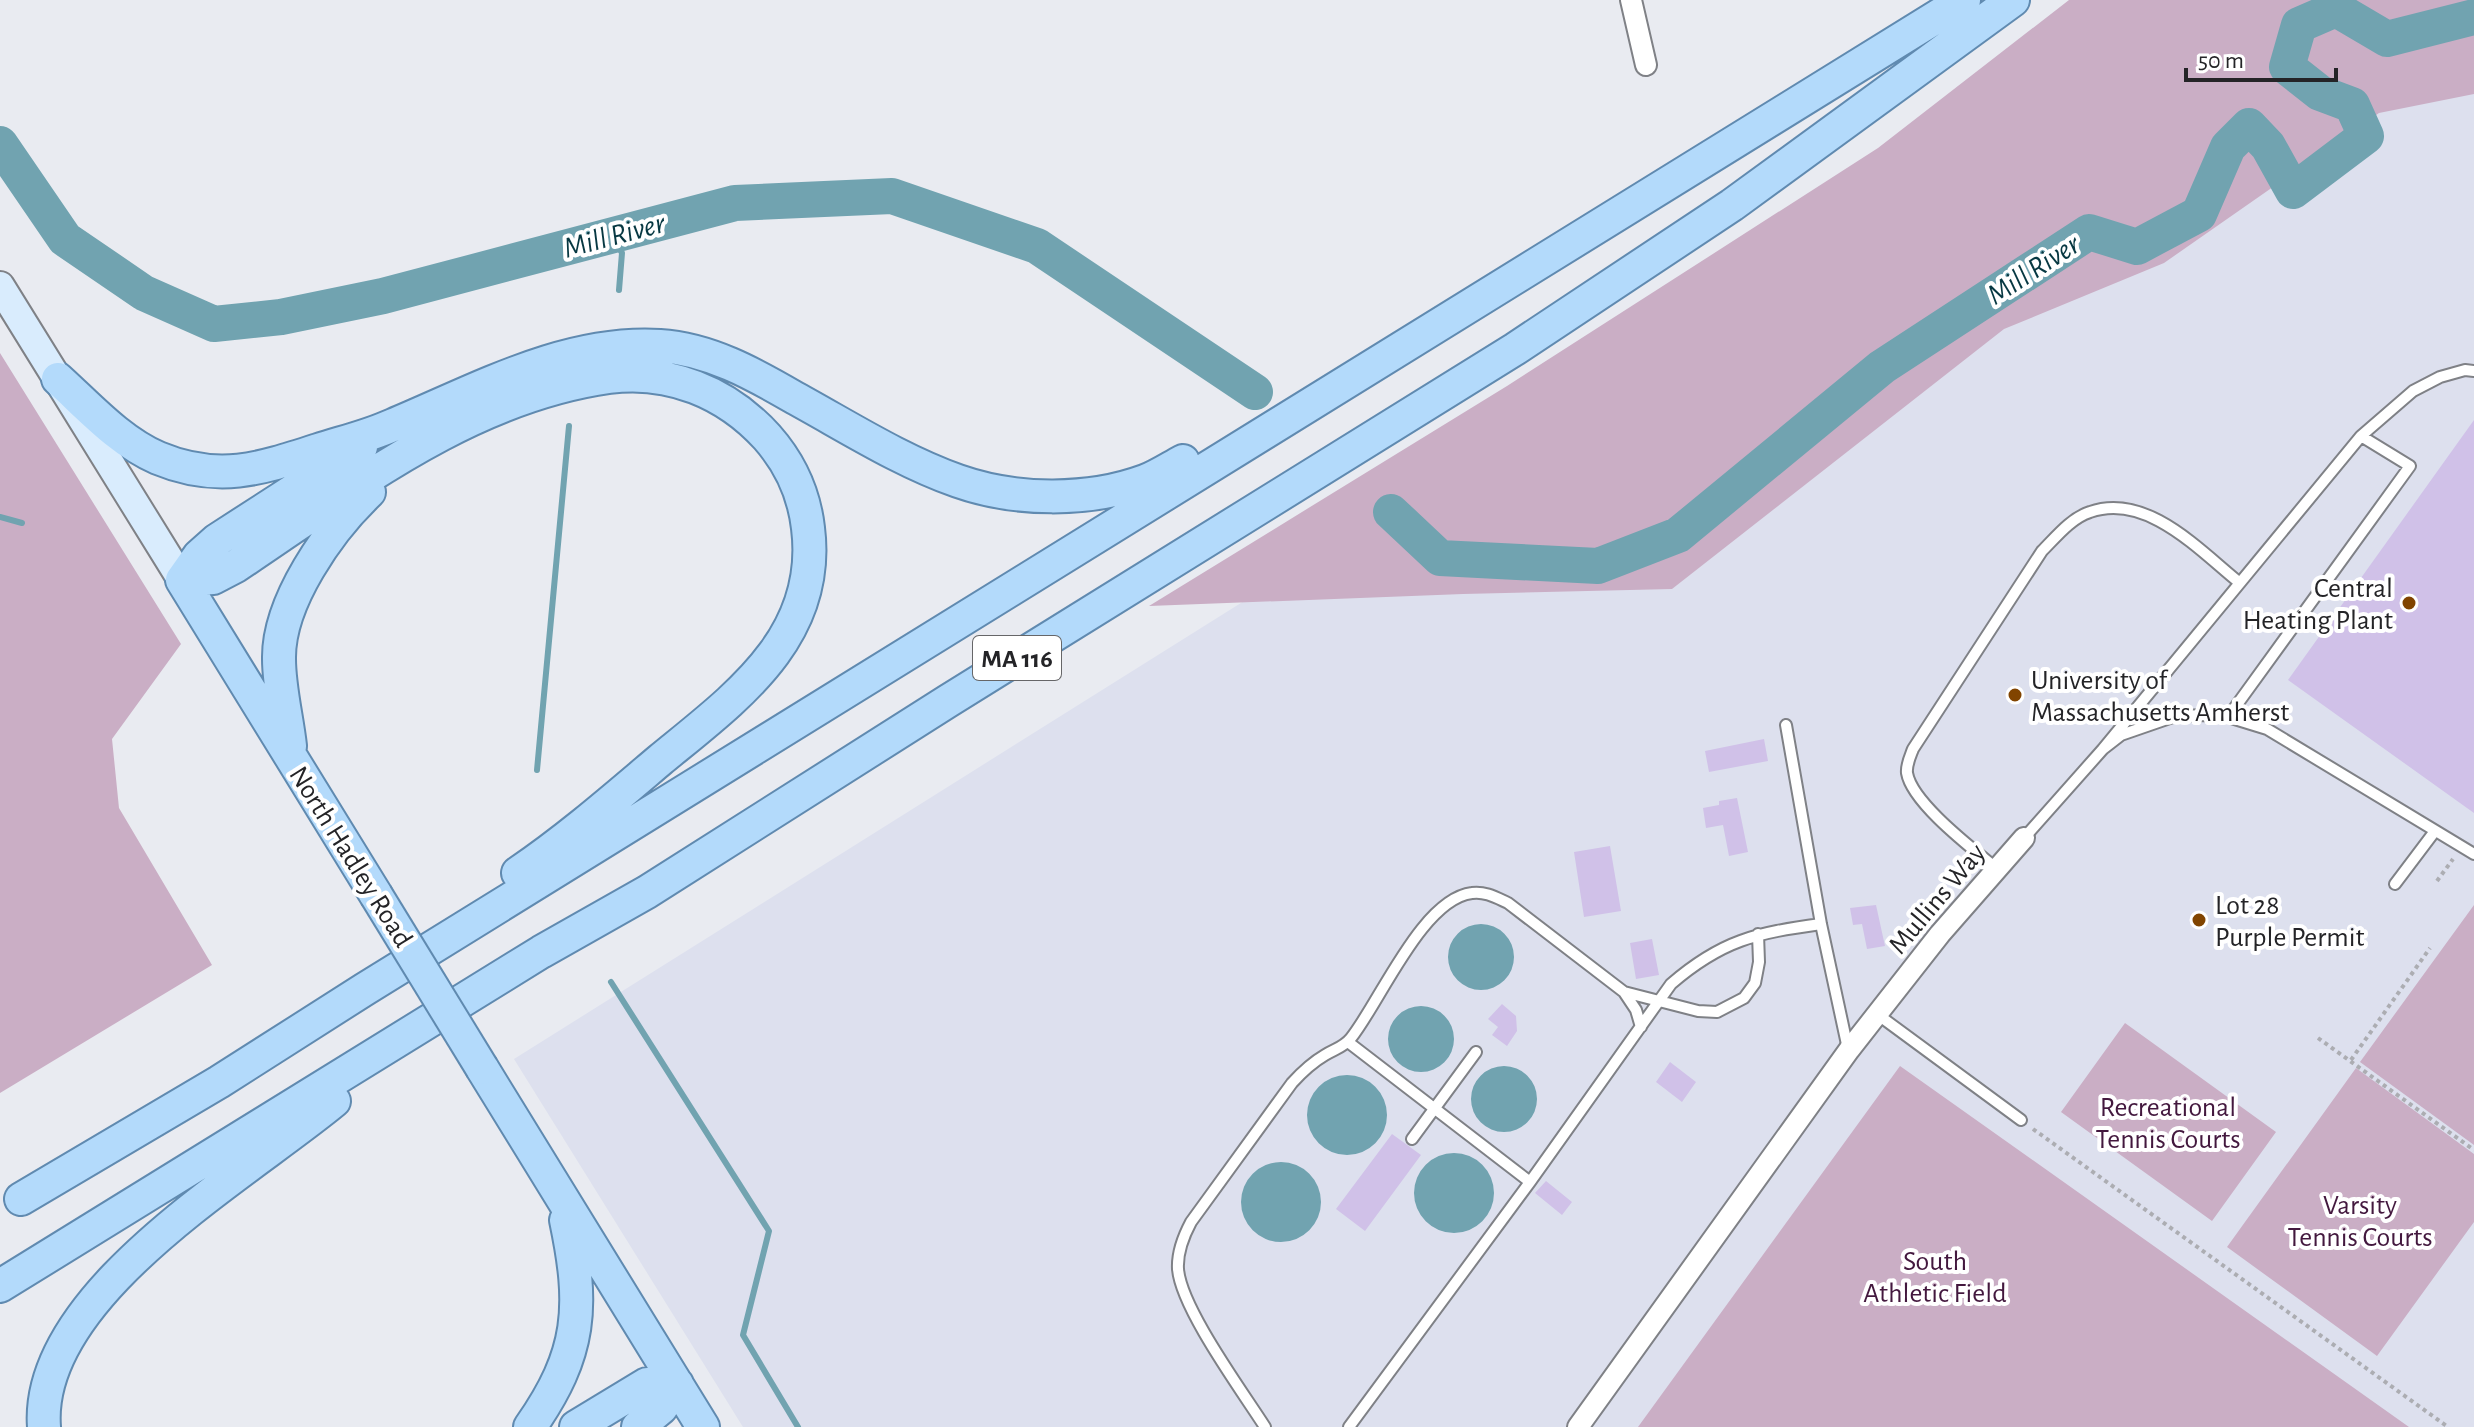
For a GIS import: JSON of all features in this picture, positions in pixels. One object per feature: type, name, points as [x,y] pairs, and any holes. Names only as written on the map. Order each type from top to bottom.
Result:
[{"type":"main road","name":"MA 116","points":[[11,1206],[219,1082],[1964,0]]},
{"type":"main road","name":"MA 116","points":[[0,1286],[541,952],[647,892],[1515,349],[1732,205],[2013,0]]},
{"type":"main road","points":[[58,379],[139,448],[175,464],[209,472],[249,471],[391,426],[479,387],[564,359],[615,347],[661,346],[702,354],[736,367],[877,442],[959,481],[994,490],[1029,494],[1091,493],[1147,480],[1566,247]]},
{"type":"main road","name":"North Hadley Road","points":[[0,286],[703,1427]]},
{"type":"main road","points":[[11,1206],[457,915],[562,841],[738,695],[777,651],[794,621],[805,589],[810,555],[808,524],[796,480],[783,457],[757,427],[735,408],[710,393],[680,382],[647,376],[613,377],[576,383],[496,407],[415,449],[236,566],[213,578],[182,580]]},
{"type":"main road","points":[[182,580],[199,556],[217,540],[391,426]]},
{"type":"main road","points":[[291,757],[279,657],[291,605],[302,580],[330,537],[364,497],[415,449]]},
{"type":"main road","points":[[44,1427],[43,1402],[59,1356],[84,1313],[117,1274],[149,1244],[318,1114],[419,1029]]},
{"type":"main road","points":[[530,1427],[556,1384],[575,1337],[577,1270],[560,1193]]},
{"type":"main road","points":[[576,1427],[647,1384],[677,1384]]},
{"type":"main road","points":[[638,1427],[661,1408],[677,1384]]},
{"type":"street","points":[[1631,0],[1646,65]]},
{"type":"street","name":"Mullins Way","points":[[1578,1427],[1849,1050],[1940,934],[2024,838]]},
{"type":"lane","points":[[2103,749],[2361,436],[2413,391],[2440,377],[2465,370],[2474,371]]},
{"type":"lane","points":[[2228,717],[2410,466],[2361,436]]},
{"type":"lane","points":[[1997,869],[1962,841],[1912,790],[1906,769],[1913,749],[2042,551],[2062,530],[2089,512],[2112,508],[2137,511],[2168,526],[2240,583]]},
{"type":"lane","name":"Mullins Way","points":[[2024,838],[2103,749],[2121,735],[2173,717],[2200,715],[2228,717],[2267,729],[2435,831],[2472,850]]},
{"type":"lane","points":[[1786,725],[1821,924],[1849,1050]]},
{"type":"lane","points":[[2395,884],[2435,831]]},
{"type":"lane","points":[[1265,1427],[1186,1297],[1178,1268],[1180,1247],[1191,1222],[1292,1083],[1317,1060],[1348,1042],[1405,953],[1435,915],[1448,903],[1471,893],[1491,895],[1508,903],[1624,992],[1636,1010],[1641,1027]]},
{"type":"lane","points":[[1349,1427],[1671,984],[1693,965],[1722,947],[1758,934],[1821,924]]},
{"type":"lane","points":[[1624,992],[1698,1011],[1717,1012],[1744,998],[1755,983],[1759,962],[1758,934]]},
{"type":"lane","points":[[1877,1014],[2021,1120]]},
{"type":"lane","points":[[1348,1042],[1530,1182]]},
{"type":"lane","points":[[1412,1139],[1476,1052]]},
{"type":"path","points":[[2437,881],[2455,857]]},
{"type":"path","points":[[2350,1061],[2430,948]]},
{"type":"path","points":[[2318,1038],[2474,1150]]},
{"type":"path","points":[[2021,1120],[2448,1427]]},
{"type":"shaded area","name":"University of Massachusetts Amherst","points":[[2202,0],[2474,0],[2474,1427],[743,1427],[514,1059]]},
{"type":"green space","points":[[2069,0],[2474,0],[2474,94],[2379,113],[2164,263],[2004,329],[1672,589],[1149,606],[1507,386],[1878,148]]},
{"type":"green space","points":[[0,353],[181,644],[112,739],[119,808],[212,965],[0,1093]]},
{"type":"green space","points":[[2474,905],[2474,1145],[2360,1062]]},
{"type":"green space","name":"Recreational Tennis Courts","points":[[2125,1023],[2276,1132],[2212,1221],[2061,1112]]},
{"type":"green space","name":"South Athletic Field","points":[[1900,1066],[2409,1427],[1638,1427]]},
{"type":"green space","name":"Varsity Tennis Courts","points":[[2356,1068],[2474,1154],[2474,1222],[2377,1356],[2227,1247]]},
{"type":"water","points":[[1481,924],[1494,926],[1509,939],[1514,957],[1512,970],[1499,985],[1481,990],[1468,988],[1453,975],[1448,957],[1450,944],[1463,929]]},
{"type":"water","points":[[1421,1006],[1434,1008],[1449,1021],[1454,1039],[1452,1052],[1439,1067],[1421,1072],[1408,1070],[1393,1057],[1388,1039],[1390,1026],[1403,1011]]},
{"type":"water","points":[[1504,1066],[1517,1068],[1532,1081],[1537,1099],[1535,1112],[1522,1127],[1504,1132],[1491,1130],[1476,1117],[1471,1099],[1473,1086],[1486,1071]]},
{"type":"water","points":[[1347,1075],[1362,1078],[1375,1087],[1384,1100],[1387,1115],[1384,1130],[1375,1143],[1362,1152],[1347,1155],[1332,1152],[1319,1143],[1310,1130],[1307,1115],[1310,1100],[1319,1087],[1332,1078]]},
{"type":"water","points":[[1446,1153],[1462,1153],[1476,1160],[1487,1171],[1494,1185],[1491,1208],[1476,1226],[1462,1233],[1446,1233],[1432,1226],[1421,1215],[1414,1201],[1414,1185],[1421,1171],[1432,1160]]},
{"type":"water","points":[[1281,1162],[1296,1165],[1309,1174],[1318,1187],[1321,1202],[1318,1217],[1309,1230],[1296,1239],[1281,1242],[1266,1239],[1253,1230],[1244,1217],[1241,1202],[1244,1187],[1253,1174],[1266,1165]]},
{"type":"building","name":"Central Heating Plant","points":[[2474,420],[2474,813],[2288,680]]},
{"type":"building","points":[[1764,739],[1768,761],[1709,772],[1705,751]]},
{"type":"building","points":[[1737,798],[1748,852],[1729,856],[1723,825],[1706,828],[1703,808]]},
{"type":"building","points":[[1610,846],[1621,911],[1584,917],[1574,852]]},
{"type":"building","points":[[1876,905],[1885,946],[1867,949],[1862,924],[1853,925],[1850,908]]},
{"type":"building","points":[[1652,939],[1659,975],[1636,979],[1630,943]]},
{"type":"building","points":[[1502,1004],[1516,1016],[1517,1031],[1507,1046],[1492,1035],[1498,1027],[1488,1019]]},
{"type":"building","points":[[1670,1062],[1696,1082],[1682,1102],[1656,1082]]},
{"type":"building","points":[[1392,1134],[1421,1155],[1365,1231],[1336,1209]]},
{"type":"building","points":[[1546,1181],[1572,1202],[1562,1215],[1535,1193]]},
{"type":"waterway","name":"Mill River","points":[[1391,512],[1440,558],[1598,566],[1678,535],[1882,367],[2089,232],[2137,247],[2199,214],[2228,147],[2249,126],[2268,146],[2293,191],[2366,136],[2352,105],[2320,93],[2287,67],[2299,25],[2336,9],[2387,39],[2474,17]]},
{"type":"waterway","name":"Mill River","points":[[0,144],[65,239],[144,293],[214,324],[281,317],[383,296],[735,203],[892,196],[1037,246],[1255,392]]},
{"type":"waterway","points":[[612,235],[622,253],[619,290]]},
{"type":"waterway","points":[[537,770],[569,426]]},
{"type":"waterway","points":[[0,517],[22,523]]},
{"type":"waterway","points":[[611,982],[769,1231],[743,1335],[798,1427]]},
{"type":"place","name":"Central Heating Plant","points":[[2409,603]]},
{"type":"place","name":"University of Massachusetts Amherst","points":[[2015,695]]},
{"type":"place","name":"Lot 28 Purple Permit","points":[[2199,920]]}]
